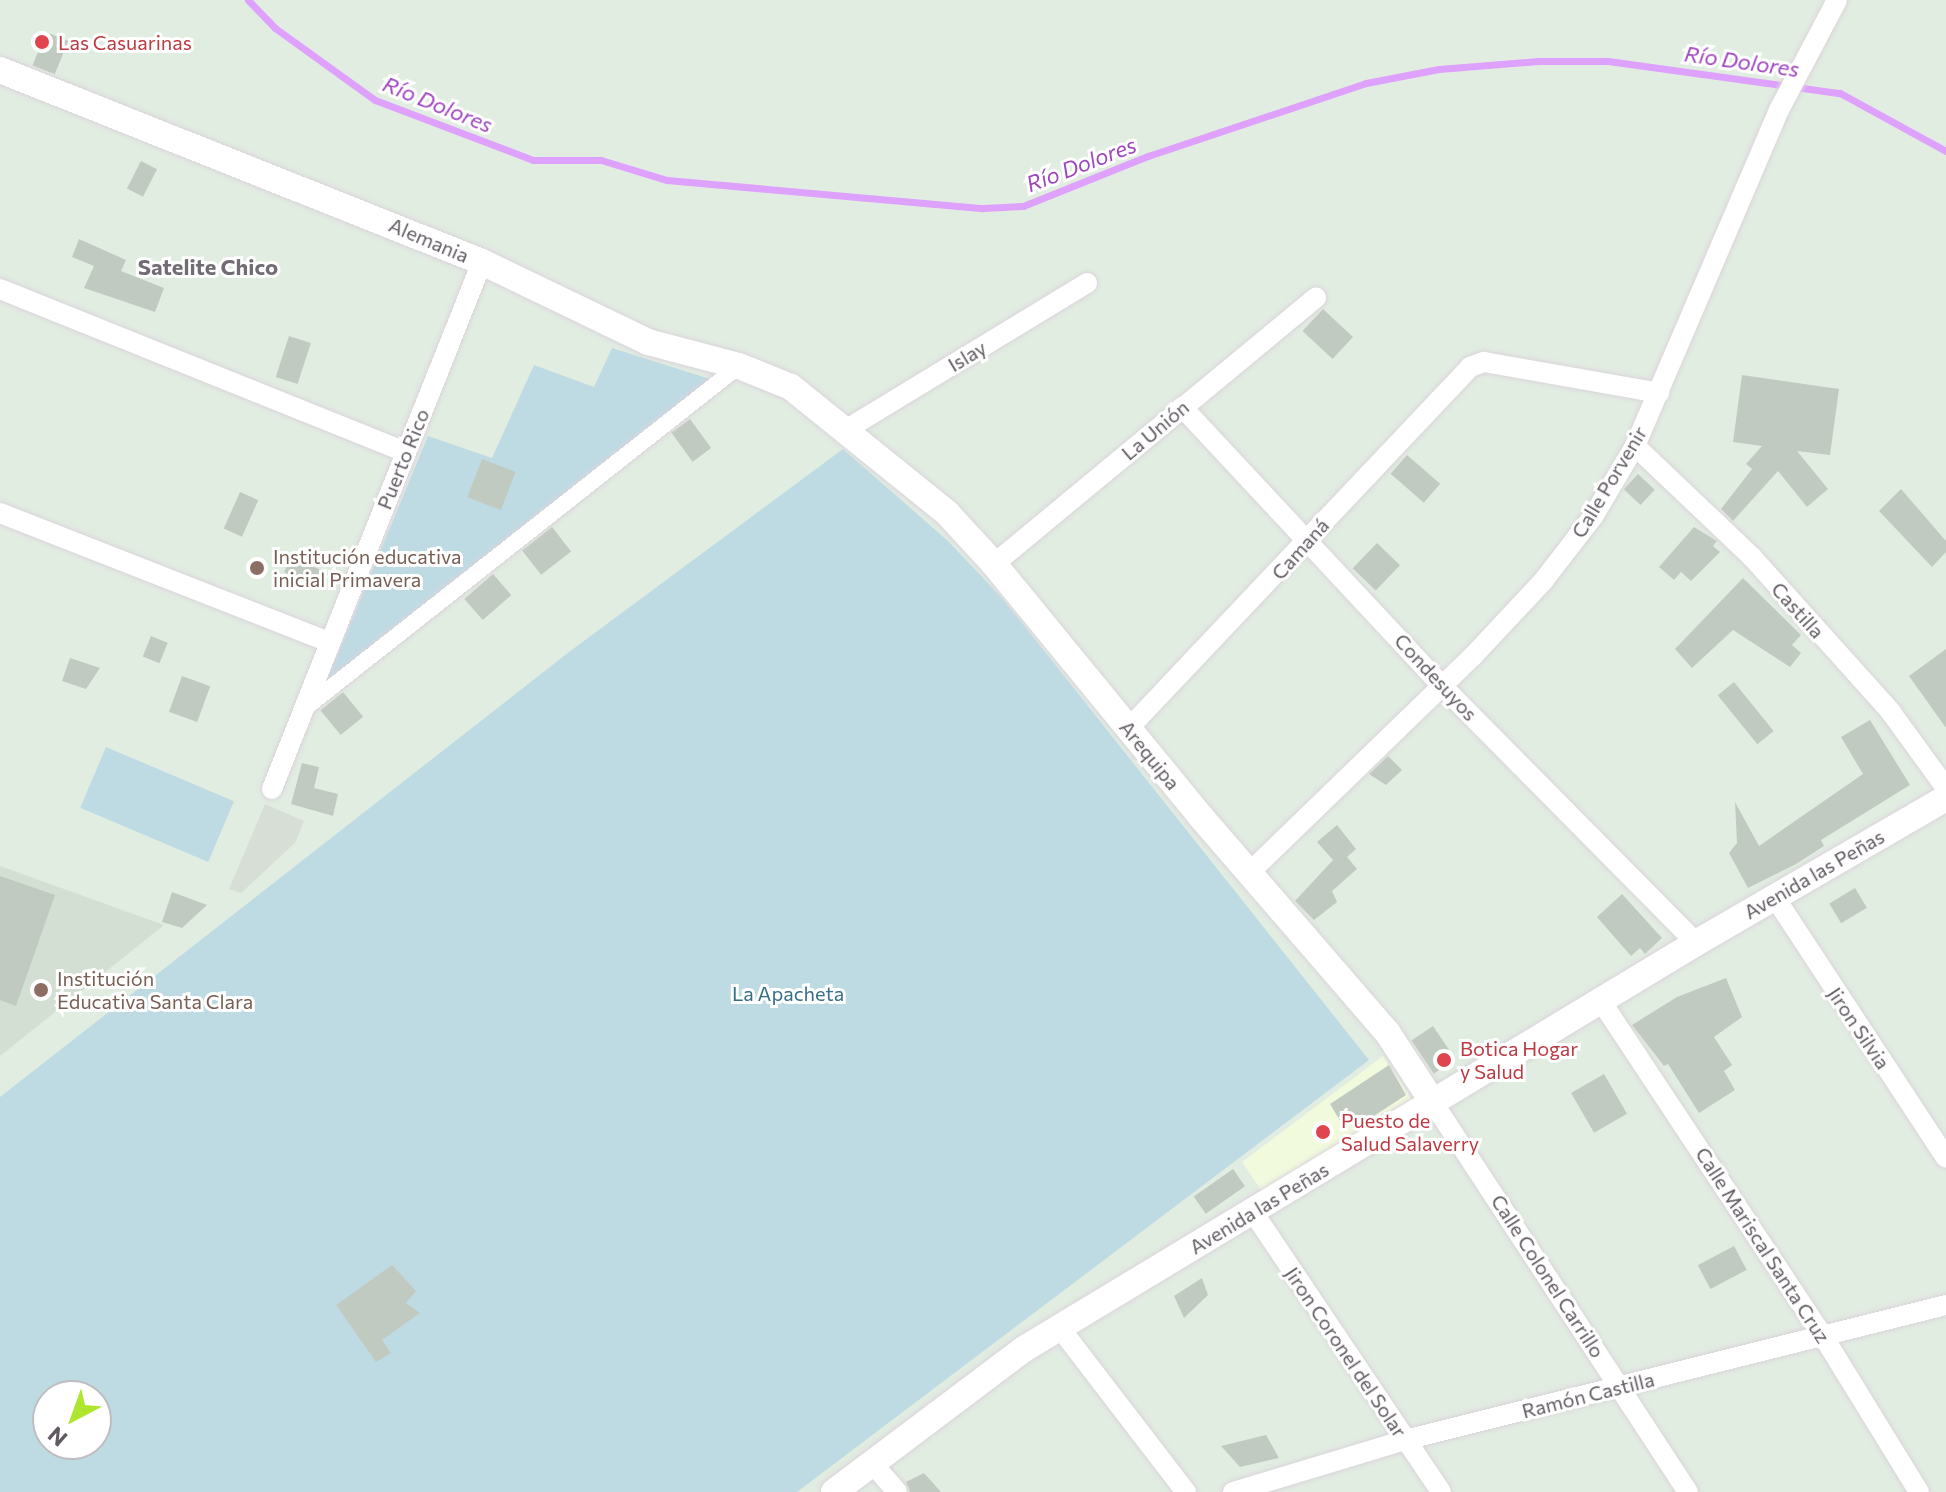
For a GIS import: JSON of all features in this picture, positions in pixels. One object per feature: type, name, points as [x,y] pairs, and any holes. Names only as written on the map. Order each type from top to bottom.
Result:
[{"type":"street","name":"Calle Porvenir","points":[[1249,873],[1443,687],[1544,580],[1594,515],[1635,446],[1779,110],[1837,0]]},
{"type":"street","name":"Alemania","points":[[0,70],[482,262],[648,342],[739,366],[791,387],[847,429]]},
{"type":"street","name":"Puerto Rico","points":[[272,789],[482,262]]},
{"type":"street","name":"Islay","points":[[847,429],[1087,283]]},
{"type":"street","points":[[0,289],[406,452]]},
{"type":"street","name":"La Unión","points":[[994,564],[1316,298]]},
{"type":"street","name":"Camaná","points":[[1128,729],[1300,551],[1306,537],[1470,367],[1484,362],[1659,393]]},
{"type":"street","points":[[305,708],[739,366]]},
{"type":"street","name":"Condesuyos","points":[[1182,407],[1443,687],[1696,943]]},
{"type":"street","name":"Arequipa","points":[[847,429],[947,513],[994,564],[1128,729],[1387,1032],[1432,1101]]},
{"type":"street","name":"Castilla","points":[[1635,446],[1752,557],[1890,711],[1946,788]]},
{"type":"street","points":[[0,513],[329,642]]},
{"type":"street","name":"Avenida las Peñas","points":[[834,1492],[1060,1328],[1774,896],[1946,798]]},
{"type":"street","name":"Jiron Silvia","points":[[1774,896],[1946,1158]]},
{"type":"street","name":"Calle Mariscal Santa Cruz","points":[[1601,1001],[1823,1336],[1919,1492]]},
{"type":"street","name":"Calle Colonel Carrillo","points":[[1432,1101],[1688,1492]]},
{"type":"street","name":"Jiron Coronel del Solar","points":[[1253,1212],[1441,1492]]},
{"type":"street","name":"Ramón Castilla","points":[[1233,1492],[1405,1440],[1946,1305]]},
{"type":"street","points":[[1060,1328],[1186,1492]]},
{"type":"street","points":[[872,1463],[897,1492]]},
{"type":"shaded area","points":[[265,804],[304,821],[295,843],[241,893],[229,889]]},
{"type":"shaded area","name":"Institución Educativa Santa Clara","points":[[0,866],[164,925],[0,1056]]},
{"type":"shaded area","name":"Puesto de Salud Salaverry","points":[[1383,1056],[1413,1101],[1264,1194],[1242,1162]]},
{"type":"green space","points":[[612,348],[710,379],[324,687],[428,436],[492,458],[534,365],[594,387]]},
{"type":"green space","name":"La Apacheta","points":[[843,449],[948,541],[1003,599],[1369,1060],[797,1492],[0,1492],[0,1097],[569,652]]},
{"type":"green space","points":[[106,747],[234,801],[208,862],[80,808]]},
{"type":"building","points":[[46,32],[68,41],[55,74],[33,65]]},
{"type":"building","points":[[141,161],[157,169],[143,197],[127,189]]},
{"type":"building","points":[[79,239],[126,260],[121,271],[164,288],[155,312],[84,288],[94,266],[72,257]]},
{"type":"building","points":[[1323,309],[1353,337],[1333,359],[1303,331]]},
{"type":"building","points":[[289,336],[311,343],[298,384],[276,377]]},
{"type":"building","points":[[1742,375],[1839,389],[1830,455],[1797,451],[1828,489],[1807,507],[1778,471],[1733,521],[1721,509],[1752,469],[1746,464],[1762,446],[1733,442]]},
{"type":"building","points":[[690,419],[711,448],[693,462],[671,433]]},
{"type":"building","points":[[1407,455],[1440,484],[1424,503],[1391,474]]},
{"type":"building","points":[[482,459],[516,472],[501,510],[467,497]]},
{"type":"building","points":[[1638,474],[1655,490],[1640,505],[1624,489]]},
{"type":"building","points":[[1901,489],[1946,541],[1946,552],[1932,567],[1879,511]]},
{"type":"building","points":[[240,492],[258,500],[242,537],[224,529]]},
{"type":"building","points":[[552,527],[571,551],[541,575],[522,550]]},
{"type":"building","points":[[1694,527],[1717,541],[1713,546],[1720,552],[1691,581],[1681,572],[1674,580],[1659,567]]},
{"type":"building","points":[[1377,543],[1400,565],[1376,590],[1353,568]]},
{"type":"building","points":[[292,556],[321,570],[313,586],[284,572]]},
{"type":"building","points":[[493,574],[511,595],[483,620],[464,599]]},
{"type":"building","points":[[1743,578],[1801,635],[1792,645],[1801,653],[1790,667],[1733,630],[1692,668],[1675,649]]},
{"type":"building","points":[[151,636],[168,643],[159,663],[143,656]]},
{"type":"building","points":[[1946,649],[1946,728],[1909,676]]},
{"type":"building","points":[[70,658],[100,668],[86,689],[62,681]]},
{"type":"building","points":[[182,676],[210,686],[197,722],[169,712]]},
{"type":"building","points":[[1734,682],[1774,731],[1757,744],[1718,695]]},
{"type":"building","points":[[343,692],[363,717],[341,735],[320,710]]},
{"type":"building","points":[[1870,720],[1910,785],[1821,840],[1824,846],[1796,864],[1748,888],[1729,853],[1737,843],[1735,802],[1759,846],[1863,774],[1841,737]]},
{"type":"building","points":[[1388,756],[1402,770],[1386,785],[1369,774]]},
{"type":"building","points":[[302,763],[319,767],[314,788],[338,794],[333,816],[291,804]]},
{"type":"building","points":[[1337,825],[1356,849],[1347,857],[1357,869],[1332,891],[1337,902],[1314,920],[1295,901],[1333,860],[1317,842]]},
{"type":"building","points":[[0,876],[55,895],[16,1006],[0,1000]]},
{"type":"building","points":[[1855,888],[1867,908],[1841,923],[1829,903]]},
{"type":"building","points":[[172,892],[207,905],[182,928],[162,922]]},
{"type":"building","points":[[1622,894],[1662,938],[1645,954],[1640,948],[1631,956],[1597,917]]},
{"type":"building","points":[[1726,978],[1742,1017],[1714,1037],[1732,1065],[1724,1071],[1735,1090],[1699,1113],[1668,1064],[1664,1066],[1632,1025],[1677,997]]},
{"type":"building","points":[[1433,1026],[1455,1059],[1434,1074],[1411,1041]]},
{"type":"building","points":[[1389,1065],[1406,1095],[1354,1129],[1348,1120],[1342,1124],[1330,1104]]},
{"type":"building","points":[[1604,1074],[1627,1114],[1594,1133],[1571,1093]]},
{"type":"building","points":[[1233,1169],[1245,1186],[1206,1214],[1194,1197]]},
{"type":"building","points":[[1734,1246],[1747,1270],[1710,1289],[1698,1265]]},
{"type":"building","points":[[392,1265],[416,1291],[406,1303],[420,1313],[382,1340],[391,1353],[376,1362],[336,1305]]},
{"type":"building","points":[[1202,1278],[1208,1295],[1184,1318],[1174,1296]]},
{"type":"building","points":[[1266,1435],[1279,1458],[1240,1467],[1221,1446]]},
{"type":"building","points":[[924,1473],[941,1492],[910,1492],[906,1482]]},
{"type":"waterway","name":"Río Dolores","points":[[248,0],[275,28],[375,100],[533,160],[601,160],[667,180],[983,208],[1023,206],[1148,156],[1366,83],[1439,69],[1539,61],[1608,61],[1840,93],[1946,151]]},
{"type":"place","name":"Las Casuarinas","points":[[42,42]]},
{"type":"place","name":"Institución educativa inicial Primavera","points":[[257,568]]},
{"type":"place","name":"Institución Educativa Santa Clara","points":[[41,990]]},
{"type":"place","name":"Botica Hogar y Salud","points":[[1444,1060]]},
{"type":"place","name":"Puesto de Salud Salaverry","points":[[1323,1132]]},
{"type":"district","name":"Satelite Chico","points":[[208,267]]}]
